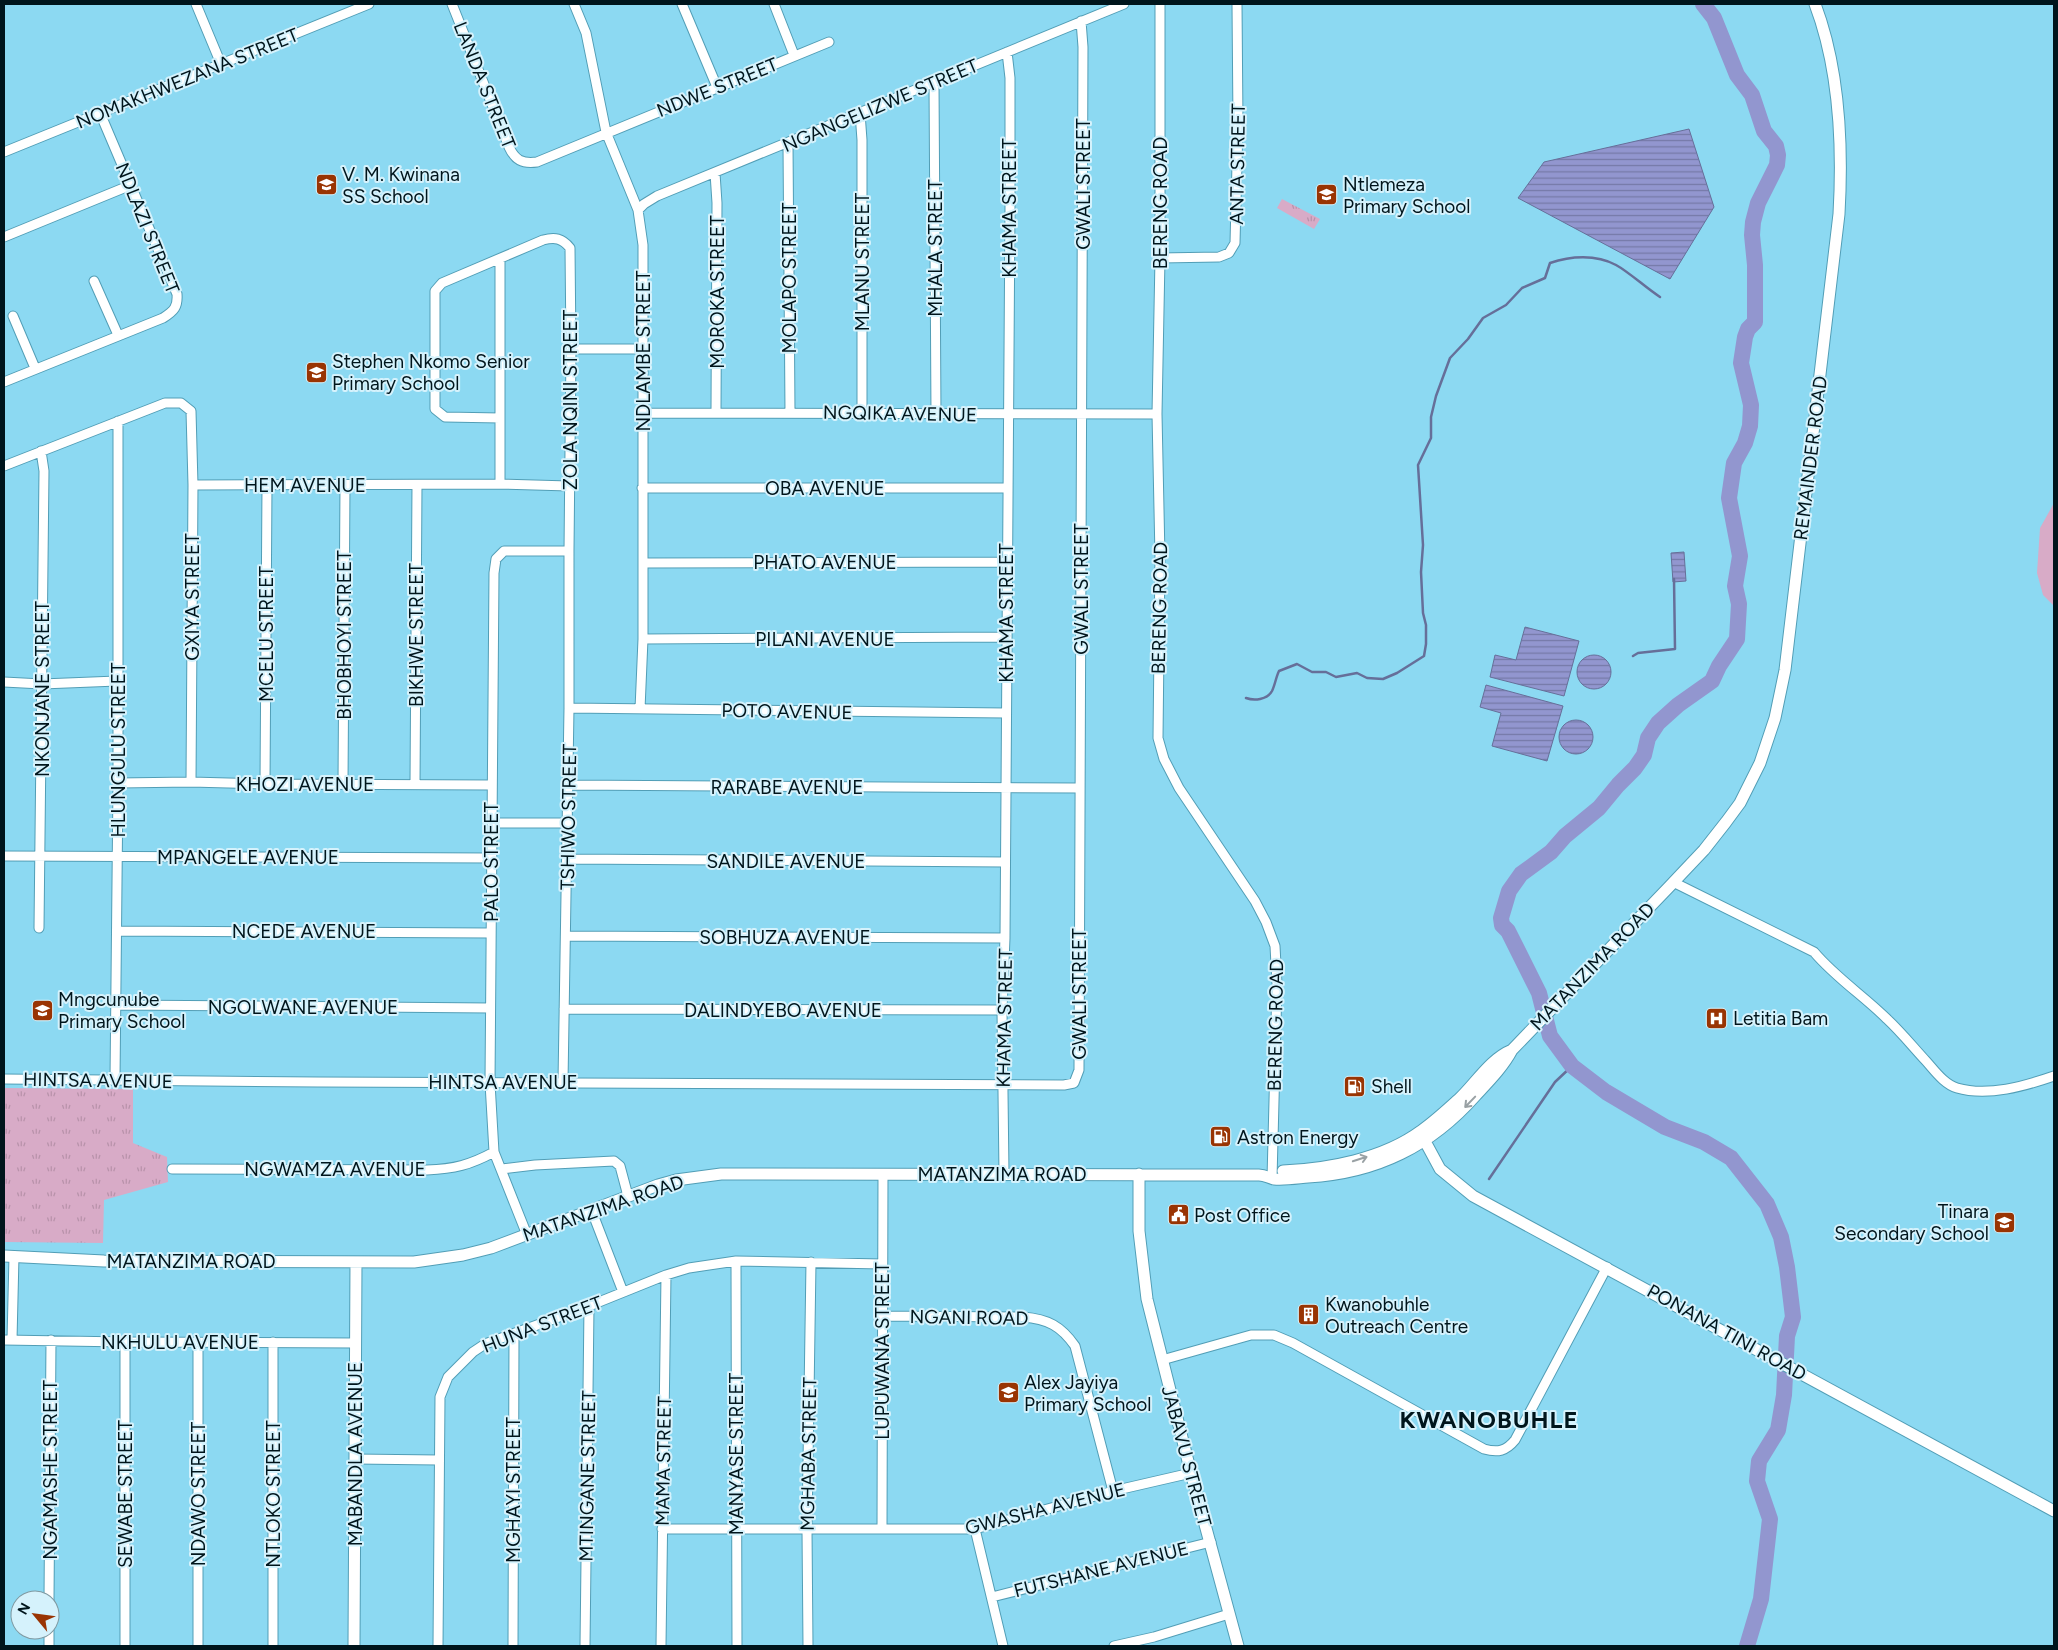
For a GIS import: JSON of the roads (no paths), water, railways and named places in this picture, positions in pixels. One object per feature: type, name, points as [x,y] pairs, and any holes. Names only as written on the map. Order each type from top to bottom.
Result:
[{"type":"street","points":[[196,4],[221,64]]},
{"type":"street","name":"NOMAKHWEZANA STREET","points":[[4,152],[370,4]]},
{"type":"street","name":"LANDA STREET","points":[[452,4],[513,156],[527,163],[537,162],[606,132]]},
{"type":"street","name":"NDLAMBE STREET","points":[[574,4],[588,42],[606,132],[638,210],[643,245],[643,639],[640,709]]},
{"type":"street","points":[[682,4],[717,87]]},
{"type":"street","points":[[774,4],[794,55]]},
{"type":"street","name":"NGANGELIZWE STREET","points":[[638,210],[658,196],[1124,4]]},
{"type":"street","name":"BERENG ROAD","points":[[1160,4],[1160,258],[1157,414],[1160,557],[1158,738],[1164,759],[1179,788],[1255,901],[1266,922],[1275,946],[1276,984],[1270,1175]]},
{"type":"street","name":"ANTA STREET","points":[[1160,258],[1219,257],[1229,253],[1235,243],[1238,124],[1237,4]]},
{"type":"street","name":"REMAINDER ROAD","points":[[1673,882],[1726,822],[1751,783],[1769,740],[1785,670],[1839,214],[1842,168],[1840,122],[1834,79],[1815,4]]},
{"type":"street","name":"GWALI STREET","points":[[1003,1086],[1070,1085],[1076,1080],[1078,1075],[1084,47],[1081,21]]},
{"type":"street","name":"NDWE STREET","points":[[606,132],[829,42]]},
{"type":"street","name":"KHAMA STREET","points":[[1004,1174],[1002,1010],[1005,938],[1010,78],[1007,52]]},
{"type":"street","name":"MHALA STREET","points":[[934,83],[936,413]]},
{"type":"street","name":"NDLAZI STREET","points":[[4,382],[163,318],[174,310],[177,302],[177,294],[100,113]]},
{"type":"street","name":"MLANU STREET","points":[[860,113],[862,134],[862,412]]},
{"type":"street","name":"MOLAPO STREET","points":[[788,144],[790,412]]},
{"type":"street","name":"MOROKA STREET","points":[[715,173],[717,203],[716,412]]},
{"type":"street","points":[[4,237],[132,186]]},
{"type":"street","name":"ZOLA NQINI STREET","points":[[500,259],[550,238],[562,240],[570,248],[571,349],[568,552]]},
{"type":"street","points":[[500,418],[445,417],[437,412],[433,405],[435,291],[442,283],[500,259],[500,418],[500,484]]},
{"type":"street","points":[[94,281],[118,335]]},
{"type":"street","points":[[13,316],[35,368]]},
{"type":"street","points":[[571,349],[643,349]]},
{"type":"street","name":"GXIYA STREET","points":[[118,421],[168,403],[181,403],[192,413],[191,782]]},
{"type":"street","name":"NGQIKA AVENUE","points":[[643,413],[1157,414]]},
{"type":"street","points":[[4,466],[118,421]]},
{"type":"street","name":"HLUNGULU STREET","points":[[115,1080],[118,931],[118,421]]},
{"type":"street","name":"NKONJANE STREET","points":[[38,928],[41,856],[44,471],[41,450]]},
{"type":"street","name":"HEM AVENUE","points":[[193,485],[500,484],[569,486]]},
{"type":"street","name":"MCELU STREET","points":[[265,784],[267,485]]},
{"type":"street","name":"BIKHWE STREET","points":[[414,784],[417,485]]},
{"type":"street","name":"BHOBHOYI STREET","points":[[343,784],[345,486]]},
{"type":"street","name":"OBA AVENUE","points":[[642,488],[1007,488]]},
{"type":"street","name":"PALO STREET","points":[[527,1235],[494,1152],[490,1082],[494,573],[496,559],[504,551],[568,552]]},
{"type":"street","name":"TSHIWO STREET","points":[[563,1082],[568,859],[568,552]]},
{"type":"street","name":"PHATO AVENUE","points":[[643,563],[1007,562]]},
{"type":"street","name":"PILANI AVENUE","points":[[643,639],[1007,638]]},
{"type":"street","points":[[4,682],[42,684],[117,681]]},
{"type":"street","name":"POTO AVENUE","points":[[569,708],[1005,713]]},
{"type":"street","name":"KHOZI AVENUE","points":[[118,783],[491,785]]},
{"type":"street","name":"RARABE AVENUE","points":[[568,785],[1079,788]]},
{"type":"street","points":[[492,823],[568,823]]},
{"type":"street","name":"MPANGELE AVENUE","points":[[4,856],[492,858]]},
{"type":"street","name":"SANDILE AVENUE","points":[[568,859],[1005,862]]},
{"type":"street","points":[[1673,882],[1814,952],[1827,967],[1887,1019],[1936,1072],[1952,1085],[1965,1089],[1991,1091],[2054,1076]]},
{"type":"street","name":"MATANZIMA ROAD","points":[[9,1256],[104,1261],[402,1262],[439,1259],[491,1248],[667,1182],[699,1176],[1139,1174],[1332,1176],[1363,1170],[1400,1155],[1470,1102],[1506,1061],[1512,1050],[1673,882]]},
{"type":"street","name":"NCEDE AVENUE","points":[[118,931],[490,933]]},
{"type":"street","name":"SOBHUZA AVENUE","points":[[566,936],[1005,938]]},
{"type":"street","name":"NGOLWANE AVENUE","points":[[117,1005],[490,1008]]},
{"type":"street","name":"DALINDYEBO AVENUE","points":[[564,1008],[1002,1010]]},
{"type":"street","name":"HINTSA AVENUE","points":[[4,1078],[1003,1086]]},
{"type":"street","name":"PONANA TINI ROAD","points":[[1422,1137],[1440,1169],[1466,1191],[2054,1511]]},
{"type":"street","name":"NGWAMZA AVENUE","points":[[172,1169],[427,1170],[462,1166],[494,1152]]},
{"type":"street","points":[[502,1169],[560,1163],[614,1161],[620,1166],[628,1196]]},
{"type":"street","name":"LUPUWANA STREET","points":[[882,1529],[883,1174]]},
{"type":"street","name":"JABAVU STREET","points":[[1139,1174],[1138,1211],[1141,1257],[1148,1299],[1191,1472],[1238,1646]]},
{"type":"street","points":[[591,1209],[623,1292]]},
{"type":"street","points":[[8,1340],[9,1256]]},
{"type":"street","name":"HUNA STREET","points":[[438,1646],[440,1397],[448,1377],[473,1352],[495,1340],[590,1306],[666,1275],[702,1265],[736,1261],[882,1264]]},
{"type":"street","name":"MANYASE STREET","points":[[736,1261],[737,1646]]},
{"type":"street","name":"MABANDLA AVENUE","points":[[354,1646],[356,1262]]},
{"type":"street","name":"MGHABA STREET","points":[[808,1646],[807,1530],[811,1262]]},
{"type":"street","points":[[1162,1360],[1251,1334],[1274,1335],[1294,1343],[1484,1449],[1494,1452],[1502,1451],[1509,1448],[1515,1440],[1607,1267]]},
{"type":"street","name":"MAMA STREET","points":[[661,1646],[666,1275]]},
{"type":"street","name":"MTINGANE STREET","points":[[585,1646],[590,1306]]},
{"type":"street","name":"NGANI ROAD","points":[[882,1316],[1030,1318],[1048,1322],[1059,1327],[1075,1346],[1113,1491]]},
{"type":"street","name":"MGHAYI STREET","points":[[513,1646],[514,1334]]},
{"type":"street","name":"NKHULU AVENUE","points":[[8,1340],[356,1343]]},
{"type":"street","name":"NGAMASHE STREET","points":[[49,1590],[50,1340]]},
{"type":"street","name":"SEWABE STREET","points":[[125,1342],[125,1646]]},
{"type":"street","name":"NDAWO STREET","points":[[198,1342],[198,1646]]},
{"type":"street","name":"NTLOKO STREET","points":[[273,1342],[273,1646]]},
{"type":"street","points":[[355,1459],[438,1460]]},
{"type":"street","name":"GWASHA AVENUE","points":[[662,1529],[975,1529],[1113,1491],[1191,1472]]},
{"type":"street","points":[[975,1529],[1003,1646]]},
{"type":"street","name":"FUTSHANE AVENUE","points":[[992,1597],[1211,1542]]},
{"type":"street","points":[[1114,1646],[1154,1637],[1229,1614]]},
{"type":"street","points":[[1154,1637],[1157,1646]]},
{"type":"water","points":[[1689,129],[1714,207],[1670,279],[1518,198],[1544,162]]},
{"type":"water","points":[[1684,552],[1686,581],[1673,582],[1671,553]]},
{"type":"water","points":[[1525,627],[1579,641],[1564,696],[1490,677],[1495,655],[1516,660]]},
{"type":"water","points":[[1594,655],[1601,656],[1606,660],[1610,665],[1610,679],[1606,684],[1601,688],[1594,689],[1587,688],[1582,684],[1578,679],[1577,672],[1578,665],[1582,660],[1587,656]]},
{"type":"water","points":[[1486,685],[1563,706],[1547,761],[1492,746],[1501,713],[1480,707]]},
{"type":"water","points":[[1576,720],[1583,721],[1588,725],[1592,730],[1592,744],[1588,749],[1583,753],[1576,754],[1569,753],[1564,749],[1560,744],[1559,737],[1560,730],[1564,725],[1569,721]]},
{"type":"waterway","points":[[1703,4],[1714,18],[1737,75],[1752,95],[1764,131],[1776,146],[1778,155],[1777,165],[1758,203],[1753,222],[1755,322],[1748,329],[1745,337],[1741,363],[1751,405],[1750,426],[1745,443],[1734,463],[1729,498],[1740,556],[1735,586],[1739,604],[1737,639],[1719,666],[1712,681],[1678,705],[1658,723],[1648,738],[1644,755],[1635,768],[1599,808],[1565,836],[1551,852],[1521,874],[1509,891],[1501,918],[1502,925],[1508,931],[1539,993],[1550,1036],[1572,1066],[1606,1092],[1665,1127],[1704,1142],[1731,1158],[1767,1204],[1781,1237],[1793,1317],[1787,1336],[1784,1395],[1778,1430],[1759,1461],[1757,1481],[1770,1519],[1761,1599],[1747,1646]]},
{"type":"waterway","points":[[1246,698],[1264,698],[1272,691],[1279,671],[1297,664],[1312,672],[1326,672],[1336,677],[1357,673],[1367,678],[1383,679],[1397,673],[1424,656],[1426,625],[1423,613],[1421,572],[1423,545],[1418,465],[1431,438],[1431,417],[1436,396],[1450,358],[1468,339],[1483,318],[1506,305],[1522,288],[1545,278],[1550,263],[1574,258],[1583,257],[1608,261],[1660,297]]},
{"type":"waterway","points":[[1633,656],[1638,653],[1675,649],[1674,579]]},
{"type":"waterway","points":[[1489,1179],[1555,1082],[1572,1066]]},
{"type":"place","name":"V. M. Kwinana SS School","points":[[326,185]]},
{"type":"place","name":"Ntlemeza Primary School","points":[[1327,195]]},
{"type":"place","name":"Stephen Nkomo Senior Primary School","points":[[316,372]]},
{"type":"place","name":"Mngcunube Primary School","points":[[42,1010]]},
{"type":"place","name":"Letitia Bam","points":[[1717,1018]]},
{"type":"place","name":"Shell","points":[[1355,1086]]},
{"type":"place","name":"Astron Energy","points":[[1221,1137]]},
{"type":"place","name":"Post Office","points":[[1178,1215]]},
{"type":"place","name":"Tinara Secondary School","points":[[2005,1222]]},
{"type":"place","name":"Kwanobuhle Outreach Centre","points":[[1309,1315]]},
{"type":"place","name":"Alex Jayiya Primary School","points":[[1008,1393]]},
{"type":"district","name":"KWANOBUHLE","points":[[1489,1420]]}]
